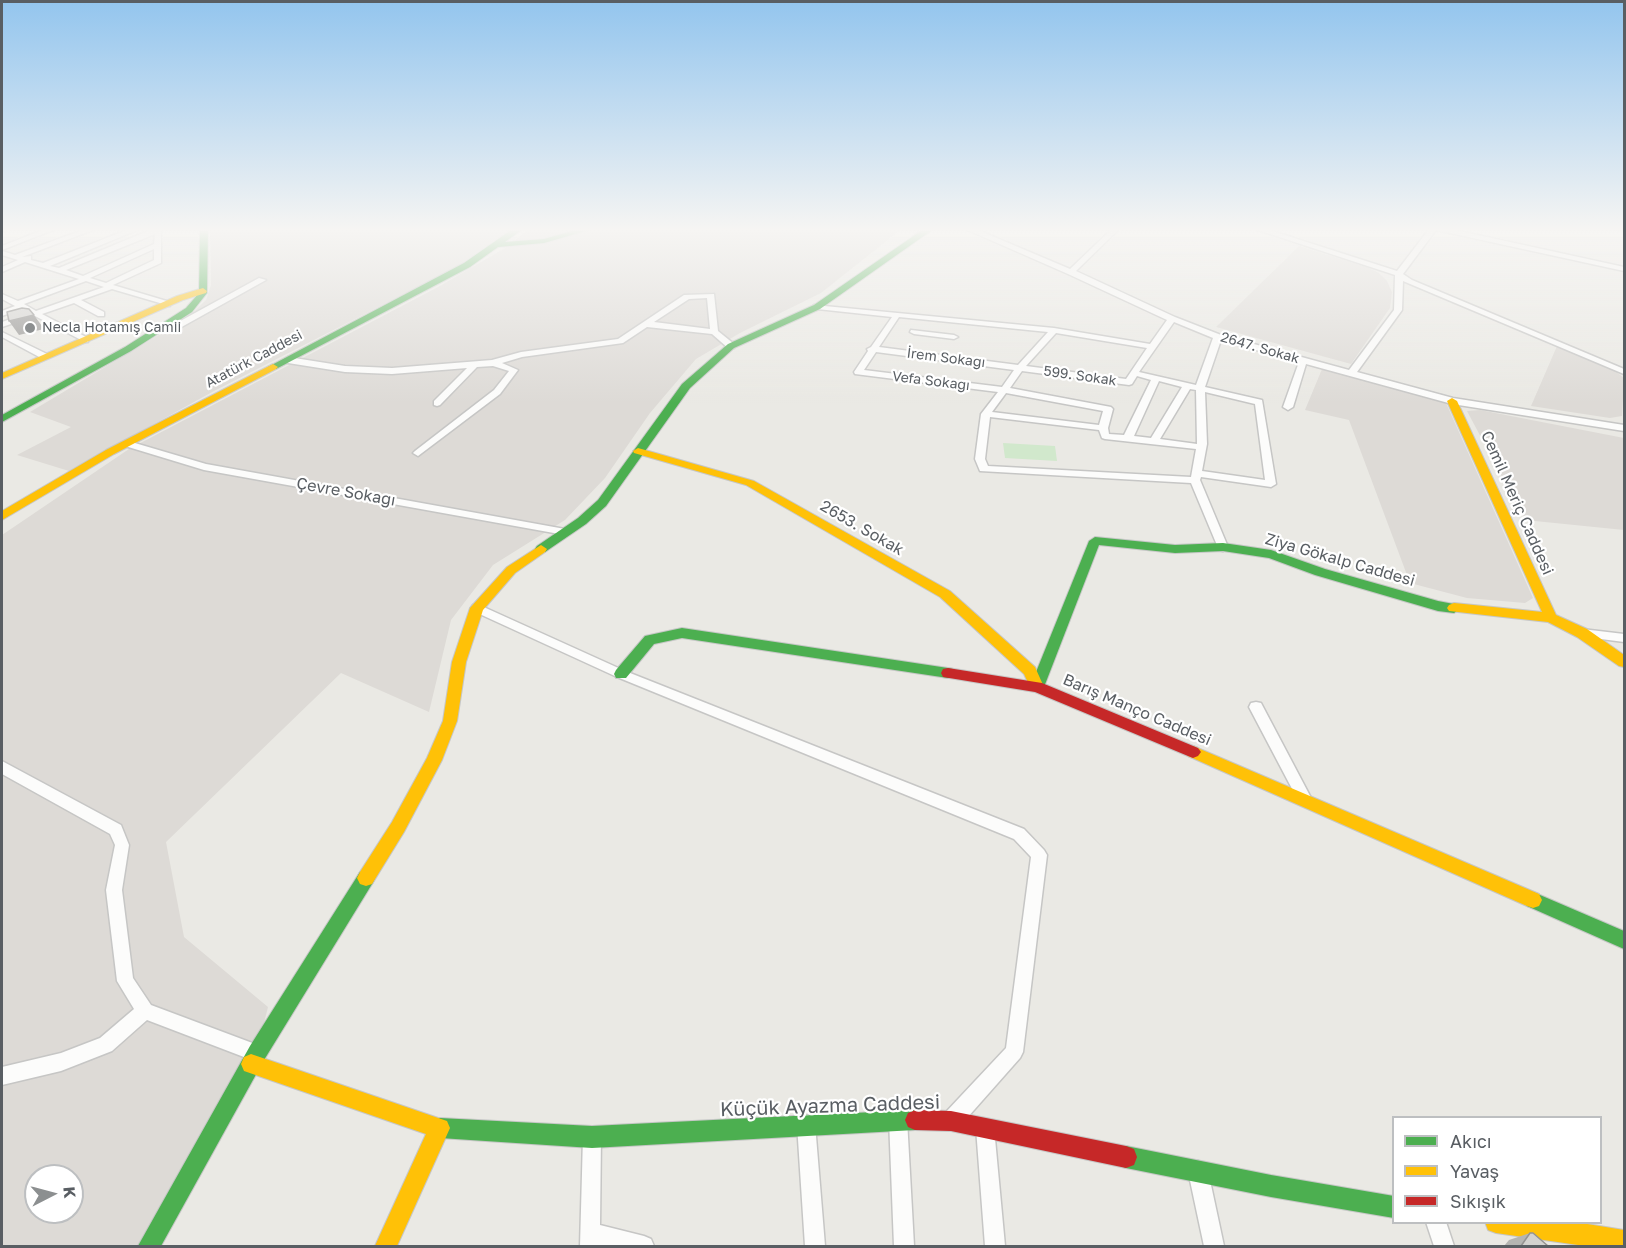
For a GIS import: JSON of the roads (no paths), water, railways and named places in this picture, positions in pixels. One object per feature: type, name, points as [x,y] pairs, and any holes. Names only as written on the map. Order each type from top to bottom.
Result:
[{"type":"street","points":[[2,314],[67,286]]},
{"type":"street","points":[[2,325],[108,286]]},
{"type":"street","points":[[110,286],[167,304]]},
{"type":"street","points":[[2,419],[164,328],[200,300],[203,286]]},
{"type":"street","points":[[164,328],[175,327],[250,286]]},
{"type":"street","name":"Atatürk Caddesi","points":[[2,516],[128,444],[427,286]]},
{"type":"street","points":[[149,1246],[254,1059],[392,837],[434,760],[450,721],[459,662],[477,608],[511,570],[602,503],[686,386],[731,346],[817,307],[848,286]]},
{"type":"street","name":"2647. Sokak","points":[[1102,286],[1172,319],[1218,336],[1351,374],[1452,401],[1624,427]]},
{"type":"street","points":[[1351,374],[1398,310],[1399,286]]},
{"type":"street","points":[[1419,286],[1624,372]]},
{"type":"street","points":[[2,376],[167,304],[203,291]]},
{"type":"street","points":[[2,296],[85,340]]},
{"type":"street","points":[[288,360],[345,369],[392,371],[493,363],[521,355],[620,341],[687,297],[711,296],[714,332]]},
{"type":"street","points":[[74,300],[101,314]]},
{"type":"street","points":[[817,307],[1054,330],[1153,346]]},
{"type":"street","points":[[871,349],[897,315]]},
{"type":"street","points":[[1054,330],[1021,367],[986,414],[980,459],[984,470],[1196,476],[1271,484],[1259,402],[1188,384],[1134,374],[1172,319]]},
{"type":"street","points":[[947,359],[960,321]]},
{"type":"street","points":[[646,324],[714,332],[731,346]]},
{"type":"street","points":[[914,332],[954,337]]},
{"type":"street","points":[[2,334],[46,357]]},
{"type":"street","points":[[1218,336],[1200,387],[1201,447],[1196,476],[1223,547]]},
{"type":"street","name":"İrem Sokağı","points":[[871,349],[1021,367]]},
{"type":"street","name":"Vefa Sokağı","points":[[871,349],[858,372],[1004,390],[1099,406],[1108,409],[1103,428]]},
{"type":"street","points":[[1288,407],[1303,361]]},
{"type":"street","points":[[418,453],[497,392],[514,370],[493,363]]},
{"type":"street","points":[[437,403],[474,365]]},
{"type":"street","name":"599. Sokak","points":[[1021,367],[1129,382],[1134,374]]},
{"type":"street","points":[[1128,438],[1156,378]]},
{"type":"street","points":[[1154,441],[1188,384]]},
{"type":"street","name":"Cemil Meriç Caddesi","points":[[1452,401],[1551,618],[1624,676]]},
{"type":"street","points":[[986,414],[1103,428],[1105,436],[1201,447]]},
{"type":"street","points":[[2,521],[128,444]]},
{"type":"street","name":"Çevre Sokağı","points":[[128,444],[204,467],[565,532]]},
{"type":"street","name":"2653. Sokak","points":[[638,451],[705,468],[750,483],[945,594],[1029,671],[1037,687]]},
{"type":"street","name":"Ziya Gökalp Caddesi","points":[[1037,687],[1095,541],[1175,549],[1223,547],[1270,554],[1438,606],[1551,618]]},
{"type":"street","points":[[477,608],[621,674],[1019,834],[1039,855],[1014,1052],[951,1121]]},
{"type":"street","points":[[1551,618],[1582,633],[1624,662]]},
{"type":"street","name":"Barış Manço Caddesi","points":[[621,674],[650,640],[682,633],[1037,687],[1304,798],[1624,940]]},
{"type":"street","points":[[1582,633],[1624,638]]},
{"type":"street","points":[[1256,706],[1304,798]]},
{"type":"street","points":[[2,767],[116,830],[122,845],[114,890],[125,981],[145,1011],[254,1059]]},
{"type":"street","points":[[2,1076],[61,1062],[106,1045],[145,1011]]},
{"type":"street","name":"Küçük Ayazma Caddesi","points":[[254,1059],[440,1128],[592,1137],[898,1119],[951,1121],[1198,1171],[1392,1207]]},
{"type":"street","points":[[898,1119],[904,1246]]},
{"type":"street","points":[[807,1124],[815,1246]]},
{"type":"street","points":[[386,1246],[440,1128]]},
{"type":"street","points":[[985,1128],[995,1246]]},
{"type":"street","points":[[592,1137],[590,1239],[644,1246]]},
{"type":"street","points":[[1198,1171],[1214,1246]]},
{"type":"street","points":[[1437,1224],[1444,1246]]},
{"type":"street","points":[[1509,1224],[1624,1241]]},
{"type":"place","name":"Necla Hotamış Camii","points":[[30,328]]}]
